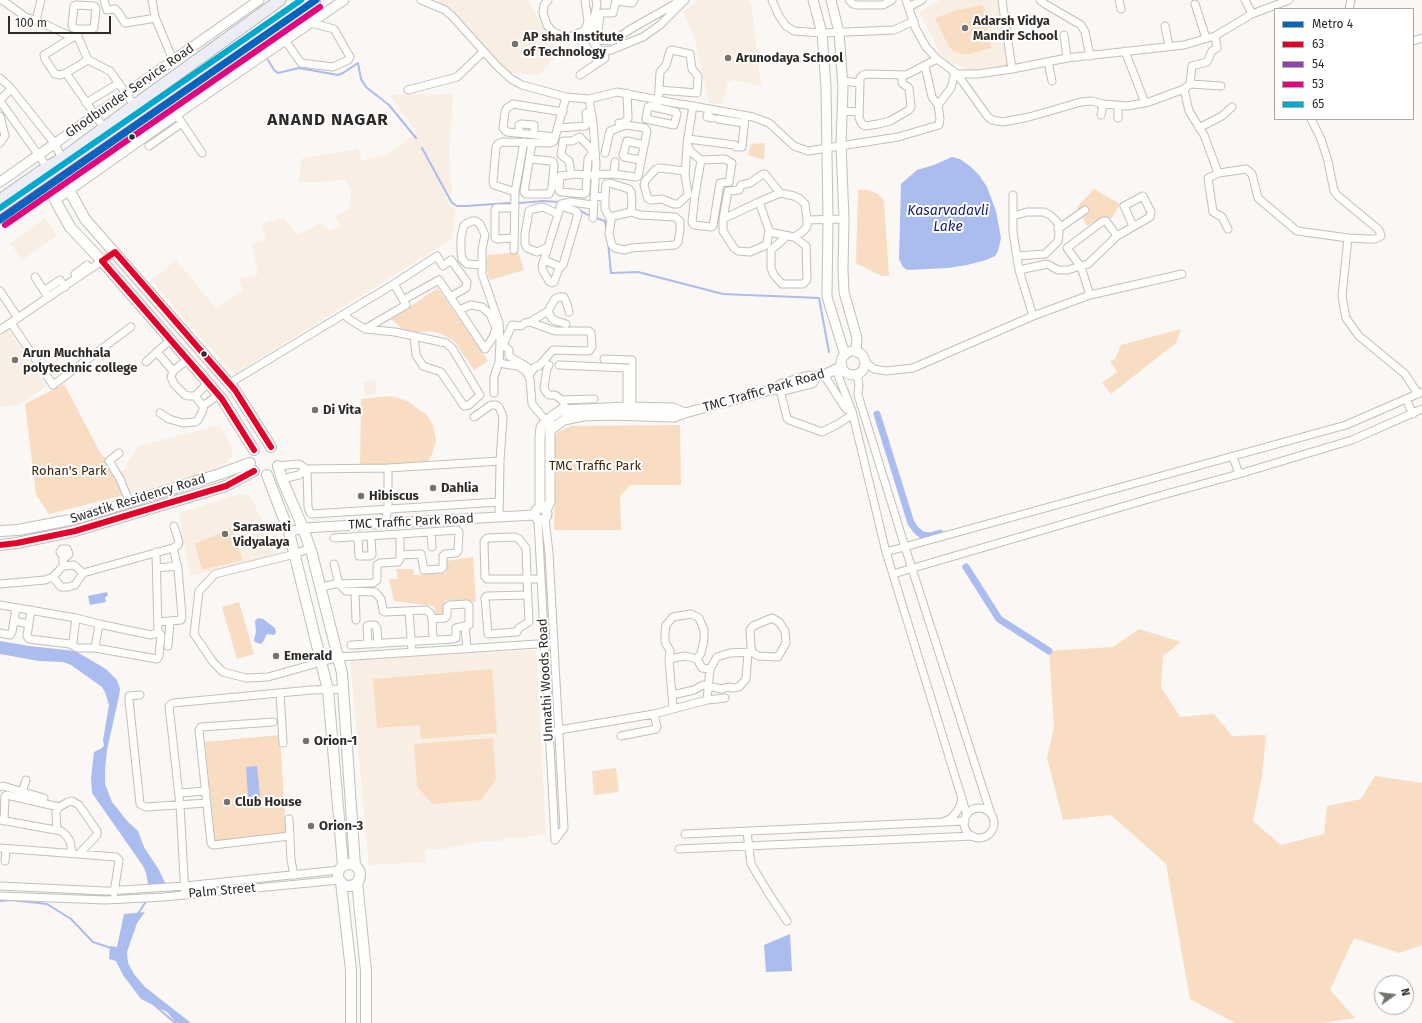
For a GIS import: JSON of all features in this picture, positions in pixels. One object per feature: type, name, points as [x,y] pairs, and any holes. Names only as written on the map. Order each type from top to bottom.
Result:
[{"type":"main road","points":[[0,200],[47,167],[62,159],[134,105],[280,0]]},
{"type":"main road","points":[[0,218],[315,0]]},
{"type":"main road","points":[[62,159],[69,190],[85,219],[230,383],[271,447],[277,452],[278,466],[282,479],[310,548],[342,673],[355,866],[359,873],[357,882],[366,971],[366,1023]]},
{"type":"main road","points":[[47,167],[55,200],[70,227],[102,261],[218,395],[254,450]]},
{"type":"main road","points":[[271,447],[262,446],[254,450],[250,455],[252,467],[260,475],[267,475],[274,472],[278,466]]},
{"type":"main road","name":"Swastik Residency Road","points":[[0,531],[54,524],[130,503],[220,474],[252,467]]},
{"type":"main road","name":"Swastik Residency Road","points":[[0,545],[63,534],[226,486],[252,467]]},
{"type":"main road","points":[[267,475],[289,532],[328,690],[341,874],[351,970],[350,1023]]},
{"type":"main road","points":[[54,524],[63,534],[68,520]]},
{"type":"main road","points":[[26,528],[28,541]]},
{"type":"main road","points":[[341,874],[349,864],[355,866]]},
{"type":"main road","points":[[341,874],[347,885],[357,882]]},
{"type":"street","points":[[2,0],[27,18],[36,20],[75,37],[88,60],[110,71],[134,105]]},
{"type":"street","points":[[36,20],[41,0]]},
{"type":"street","points":[[104,0],[107,10],[115,10],[118,12],[125,23],[155,17]]},
{"type":"street","points":[[152,0],[155,17],[173,60]]},
{"type":"street","name":"Ghodbunder Service Road","points":[[0,182],[259,0]]},
{"type":"street","points":[[55,200],[176,114],[344,0]]},
{"type":"street","points":[[421,0],[444,10],[452,16],[483,52],[511,79],[522,85],[566,97],[589,99],[605,96],[611,93],[627,93],[708,109],[744,119],[769,123],[794,146],[808,151],[898,137],[939,124],[940,119],[938,105],[932,97],[925,66]]},
{"type":"street","points":[[548,0],[544,5],[543,13],[547,25],[552,31],[566,38],[584,31],[586,28],[588,21],[585,0]]},
{"type":"street","points":[[597,0],[592,12],[592,38],[594,44],[600,50],[604,51],[611,50],[643,37],[660,25],[685,0]]},
{"type":"street","points":[[634,0],[632,3],[616,1],[613,13],[602,13],[600,15],[596,38],[598,40],[612,41],[618,38],[629,30],[675,4],[677,0]]},
{"type":"street","points":[[772,0],[786,26],[794,31],[839,32],[894,30],[914,21]]},
{"type":"street","points":[[813,0],[822,32],[826,87],[828,148],[828,297],[845,355]]},
{"type":"street","points":[[831,0],[839,32],[842,84],[841,145],[844,219],[844,292],[857,338],[856,352]]},
{"type":"street","points":[[849,0],[853,4],[857,5],[883,5],[892,0]]},
{"type":"street","points":[[906,0],[926,48],[956,74],[988,117],[992,120],[1003,122],[1029,117],[1080,102],[1092,101],[1118,106],[1145,103],[1184,89],[1190,84],[1221,86]]},
{"type":"street","points":[[909,7],[922,0]]},
{"type":"street","points":[[1002,0],[1012,69]]},
{"type":"street","points":[[1040,0],[1081,25],[1085,32],[1090,56]]},
{"type":"street","points":[[1119,0],[1121,9]]},
{"type":"street","points":[[1245,0],[1252,14]]},
{"type":"street","points":[[956,74],[978,74],[1067,58],[1184,45],[1215,36],[1252,14],[1289,0]]},
{"type":"street","points":[[1195,4],[1206,38]]},
{"type":"street","points":[[285,40],[301,63],[333,67],[348,60],[350,57],[334,29],[311,23]]},
{"type":"street","points":[[1165,26],[1169,46]]},
{"type":"street","points":[[78,29],[75,37],[44,55],[45,59],[56,74],[60,75],[88,60]]},
{"type":"street","points":[[1064,35],[1067,58]]},
{"type":"street","points":[[1190,84],[1192,66],[1207,62],[1212,52],[1217,48],[1215,36]]},
{"type":"street","points":[[618,38],[622,46]]},
{"type":"street","points":[[580,75],[605,58],[604,51]]},
{"type":"street","points":[[656,108],[660,72],[666,65],[670,51],[690,54],[692,69],[698,76],[697,93],[659,90]]},
{"type":"street","points":[[1125,51],[1145,103]]},
{"type":"street","points":[[408,90],[457,77],[483,52]]},
{"type":"street","points":[[902,75],[902,83],[909,88],[909,110],[890,121],[865,126],[862,124],[860,122],[859,112],[860,78],[863,75],[867,74],[906,75],[937,59]]},
{"type":"street","points":[[1048,62],[1052,81]]},
{"type":"street","points":[[66,73],[104,128]]},
{"type":"street","points":[[938,105],[951,88],[954,76],[956,74]]},
{"type":"street","points":[[0,78],[11,89],[55,144],[62,159]]},
{"type":"street","points":[[826,87],[860,82]]},
{"type":"street","points":[[86,103],[119,83]]},
{"type":"street","points":[[11,89],[0,100],[47,167]]},
{"type":"street","points":[[1184,89],[1189,111],[1204,136],[1219,173]]},
{"type":"street","points":[[619,123],[624,123],[628,118],[627,93]]},
{"type":"street","points":[[515,192],[497,186],[493,182],[496,147],[502,142],[550,143],[554,141],[566,97]]},
{"type":"street","points":[[589,99],[588,114],[596,164],[593,218]]},
{"type":"street","points":[[672,111],[674,103]]},
{"type":"street","points":[[555,137],[507,132],[503,128],[505,112],[507,108],[513,104],[563,112]]},
{"type":"street","points":[[1101,115],[1103,104]]},
{"type":"street","points":[[650,106],[656,108],[676,112],[677,114],[674,125],[646,119],[648,107],[650,106]]},
{"type":"street","points":[[685,172],[660,168],[656,169],[645,181],[644,185],[648,198],[652,200],[662,198],[674,204],[678,204],[688,195],[685,172],[687,141],[693,106]]},
{"type":"street","points":[[1118,106],[1118,118]]},
{"type":"street","points":[[1199,128],[1222,116],[1232,107]]},
{"type":"street","points":[[708,109],[710,118],[744,119]]},
{"type":"street","points":[[842,111],[859,112]]},
{"type":"street","points":[[176,114],[202,153]]},
{"type":"street","points":[[0,116],[5,136],[0,143]]},
{"type":"street","points":[[687,141],[735,145],[736,147],[742,147],[744,119]]},
{"type":"street","points":[[1228,229],[1224,220],[1214,214],[1212,210],[1208,178],[1219,173],[1246,169],[1250,171],[1254,179],[1258,198],[1297,231],[1348,238],[1375,239],[1381,236],[1378,229],[1334,191],[1328,162],[1321,139],[1312,120]]},
{"type":"street","points":[[149,146],[182,123]]},
{"type":"street","points":[[558,128],[585,126],[590,124]]},
{"type":"street","points":[[571,174],[569,161],[561,155],[563,141],[572,141],[580,137],[591,149],[592,153],[588,159],[587,175],[586,192],[584,194],[561,192],[559,190],[560,176],[571,174],[587,175],[595,175],[614,174],[638,176],[647,131],[645,128],[626,125],[610,131],[605,153]]},
{"type":"street","points":[[641,160],[623,156],[627,141],[644,145]]},
{"type":"street","points":[[687,141],[690,151],[701,160],[725,159],[732,163],[729,182],[720,183],[713,226],[711,227],[694,225],[692,222],[701,160]]},
{"type":"street","points":[[514,250],[515,192],[524,142]]},
{"type":"street","points":[[530,159],[553,162],[552,188],[549,194],[526,194],[524,192],[532,143]]},
{"type":"street","points":[[614,174],[615,162]]},
{"type":"street","points":[[723,219],[780,193],[794,196],[805,204],[808,220],[806,227],[802,232],[767,248],[750,252],[738,251],[734,248],[723,231],[723,219],[728,191],[739,190],[741,185],[750,183],[765,174],[780,193]]},
{"type":"street","points":[[610,217],[631,212],[640,215],[675,217],[680,221],[678,242],[675,245],[631,248],[625,250],[616,248],[612,245],[609,234],[611,220],[605,208],[604,197],[606,184],[610,183],[629,189],[631,192],[632,202],[631,212]]},
{"type":"street","points":[[1013,195],[1013,232],[1019,270],[1033,316]]},
{"type":"street","points":[[594,196],[604,197]]},
{"type":"street","points":[[560,206],[576,211],[578,214],[563,265],[559,268],[554,282],[552,283],[543,271],[544,260],[560,206],[561,204],[571,202],[593,205]]},
{"type":"street","points":[[759,202],[769,232],[767,248],[774,275],[782,284],[803,284],[806,282],[806,246],[791,236],[769,232]]},
{"type":"street","points":[[548,247],[537,252],[527,248],[525,244],[525,234],[529,211],[543,207],[558,214]]},
{"type":"street","points":[[514,238],[495,238],[495,210],[496,208],[515,208]]},
{"type":"street","points":[[1058,230],[1086,210]]},
{"type":"street","points":[[1013,216],[1027,212],[1044,212],[1058,223],[1058,241],[1045,254],[1017,256]]},
{"type":"street","points":[[808,220],[844,219]]},
{"type":"street","points":[[1090,295],[1081,267],[1067,250],[1068,246],[1104,220],[1117,236]]},
{"type":"street","points":[[482,265],[466,264],[462,258],[461,237],[464,225],[472,221],[476,221],[480,224],[485,235],[482,249],[482,265],[482,274],[499,323],[499,362],[494,377],[494,393]]},
{"type":"street","points":[[1019,270],[1047,264],[1058,270],[1081,267],[1088,264],[1117,236],[1133,226]]},
{"type":"street","points":[[886,552],[1346,425],[1420,393],[1405,374],[1359,336],[1346,318],[1342,296],[1348,238]]},
{"type":"street","points":[[0,330],[18,318],[46,294],[115,252]]},
{"type":"street","points":[[230,383],[394,284],[437,256],[443,266],[451,260],[467,282],[466,288],[450,297]]},
{"type":"street","points":[[544,260],[561,267]]},
{"type":"street","points":[[63,285],[87,265]]},
{"type":"street","points":[[973,836],[967,830],[962,798],[892,574],[852,413],[839,368],[845,355],[851,351],[862,355],[865,362],[874,369],[886,372],[913,368],[1033,316],[1090,295],[1182,274]]},
{"type":"street","points":[[35,277],[46,294]]},
{"type":"street","points":[[403,300],[439,280],[463,317],[485,349],[493,337],[496,328],[490,314],[482,307],[471,305],[459,310]]},
{"type":"street","points":[[365,329],[406,305],[394,284]]},
{"type":"street","points":[[0,291],[18,318]]},
{"type":"street","points":[[530,373],[509,356],[509,350],[504,346],[512,325],[521,326],[524,323],[530,322],[548,311],[555,299],[559,297],[564,297],[569,312]]},
{"type":"street","points":[[548,311],[552,319],[552,330]]},
{"type":"street","points":[[344,314],[365,329],[373,329],[414,336],[446,342],[452,348],[480,396],[469,405],[464,406],[441,372],[423,366],[416,355],[414,336]]},
{"type":"street","points":[[552,319],[556,322],[566,324]]},
{"type":"street","points":[[530,322],[555,331],[589,331],[591,333],[592,347],[589,351],[553,350],[539,366],[535,367],[530,373],[532,404],[548,426],[540,443],[541,514]]},
{"type":"street","points":[[11,323],[53,385],[131,327]]},
{"type":"street","points":[[146,362],[170,340]]},
{"type":"street","points":[[157,352],[173,371]]},
{"type":"street","points":[[604,359],[632,360],[629,412]]},
{"type":"street","points":[[187,360],[173,371],[171,377],[174,384],[185,395],[189,396],[194,396],[208,384]]},
{"type":"street","points":[[499,362],[504,364],[518,364]]},
{"type":"street","points":[[839,368],[846,372],[857,374],[863,369],[865,362]]},
{"type":"street","points":[[559,364],[626,368],[629,412]]},
{"type":"street","points":[[549,365],[544,388],[546,392],[549,394],[554,394],[562,400],[565,409],[564,420]]},
{"type":"street","name":"TMC Traffic Park Road","points":[[548,426],[568,418],[584,416],[673,408],[685,413],[778,388],[782,384],[809,376],[820,376],[839,368]]},
{"type":"street","points":[[679,849],[973,836],[981,837],[985,836],[991,831],[994,823],[905,547],[858,395],[859,385],[857,374]]},
{"type":"street","points":[[820,376],[846,409],[852,413]]},
{"type":"street","points":[[778,388],[787,418],[789,420],[822,432],[837,424],[852,413]]},
{"type":"street","points":[[160,413],[169,419],[183,424],[195,422],[198,420],[203,410],[203,406],[218,395]]},
{"type":"street","points":[[846,396],[858,395]]},
{"type":"street","points":[[194,396],[203,406]]},
{"type":"street","points":[[562,400],[594,399]]},
{"type":"street","points":[[1406,399],[1413,414]]},
{"type":"street","points":[[474,417],[491,405],[496,405],[499,407],[503,417],[500,461],[499,517]]},
{"type":"street","name":"TMC Traffic Park Road","points":[[548,426],[561,410],[565,409],[629,412]]},
{"type":"street","points":[[892,574],[1352,440],[1422,409]]},
{"type":"street","points":[[119,453],[109,461],[120,480],[130,503]]},
{"type":"street","points":[[1233,457],[1239,474]]},
{"type":"street","points":[[278,466],[298,464],[306,469],[388,468],[500,461]]},
{"type":"street","points":[[385,524],[388,510],[388,468]]},
{"type":"street","points":[[306,469],[308,507],[310,513],[388,510],[499,502]]},
{"type":"street","points":[[282,479],[299,475],[306,469]]},
{"type":"street","name":"TMC Traffic Park Road","points":[[289,532],[303,528],[541,514]]},
{"type":"street","name":"Unnathi Woods Road","points":[[541,514],[549,553],[564,828],[555,840],[541,579],[541,514]]},
{"type":"street","points":[[53,577],[61,587],[68,587],[75,585],[83,573],[173,548],[178,545],[179,542],[174,526]]},
{"type":"street","points":[[334,538],[457,530],[459,532],[458,551],[456,553],[445,554],[443,556],[443,567],[441,569],[424,570],[421,554],[400,555]]},
{"type":"street","points":[[431,532],[432,547]]},
{"type":"street","points":[[63,534],[64,548],[60,552],[83,573]]},
{"type":"street","points":[[321,587],[339,584],[373,583],[377,580],[377,565],[380,563],[398,562],[400,559],[400,534]]},
{"type":"street","points":[[358,536],[359,556],[370,556],[372,555],[371,536]]},
{"type":"street","points":[[488,634],[517,632],[519,628],[529,622],[527,579],[526,548],[519,539],[515,537],[487,538],[484,542],[485,577],[487,579],[527,579],[541,579]]},
{"type":"street","points":[[158,622],[181,620],[182,616],[178,566],[173,548]]},
{"type":"street","points":[[310,548],[294,554],[215,574],[199,591],[194,634],[213,662],[223,672],[246,678],[268,676],[339,657],[553,643]]},
{"type":"street","points":[[32,610],[29,624],[29,639],[70,644],[77,648],[95,648],[157,659],[159,656],[161,635],[158,631],[156,552]]},
{"type":"street","points":[[0,584],[44,580],[53,577],[63,566],[65,556]]},
{"type":"street","points":[[334,564],[339,584],[346,591],[376,592],[381,599],[383,611],[426,610],[431,614],[434,640]]},
{"type":"street","points":[[63,566],[74,565]]},
{"type":"street","points":[[157,568],[178,566]]},
{"type":"street","points":[[355,592],[356,620]]},
{"type":"street","points":[[488,647],[485,598],[488,596],[528,595]]},
{"type":"street","points":[[351,645],[453,640],[456,638],[456,628],[469,625],[469,606],[468,604],[449,605],[447,607],[447,616],[445,618],[432,619]]},
{"type":"street","points":[[0,605],[76,618],[151,635],[158,631]]},
{"type":"street","points":[[0,633],[10,635],[12,632],[16,608]]},
{"type":"street","points":[[409,611],[412,652]]},
{"type":"street","points":[[673,708],[669,659],[670,651],[665,642],[665,633],[666,625],[673,617],[691,614],[700,618],[704,630],[701,653],[697,659]]},
{"type":"street","points":[[70,644],[72,642],[76,618]]},
{"type":"street","points":[[672,696],[694,690],[703,685],[708,686],[722,689],[728,687],[739,687],[746,679],[750,652],[750,630],[753,626],[772,618],[779,622],[785,631],[786,643],[778,657],[772,658],[758,656],[750,652],[730,653],[717,657],[710,669],[708,686],[707,700]]},
{"type":"street","points":[[14,621],[29,624]]},
{"type":"street","points":[[168,646],[170,621]]},
{"type":"street","points":[[95,648],[99,624]]},
{"type":"street","points":[[368,644],[367,626],[375,625],[377,628],[378,644]]},
{"type":"street","points":[[465,626],[467,649]]},
{"type":"street","points":[[669,659],[685,656],[697,659],[702,668],[710,669]]},
{"type":"street","points":[[185,894],[179,793],[169,706],[173,703],[343,689]]},
{"type":"street","points":[[280,693],[283,743]]},
{"type":"street","points":[[140,695],[130,696],[128,700],[140,804],[146,807],[207,803]]},
{"type":"street","points":[[550,735],[558,730],[654,714],[707,700],[725,698]]},
{"type":"street","points":[[621,736],[656,729],[657,727],[654,714]]},
{"type":"street","points":[[273,722],[201,727],[199,730],[211,844],[290,836]]},
{"type":"street","points":[[22,792],[26,780]]},
{"type":"street","points":[[0,787],[3,786],[44,798]]},
{"type":"street","points":[[179,793],[206,790]]},
{"type":"street","points":[[59,807],[7,795],[5,796],[2,820],[58,830],[66,834],[75,854]]},
{"type":"street","points":[[943,822],[950,819],[956,813],[962,798]]},
{"type":"street","points":[[58,830],[56,812],[59,807],[72,801],[78,805],[97,831],[97,835],[75,854]]},
{"type":"street","points":[[685,834],[943,822],[966,818],[973,809],[977,808],[990,811]]},
{"type":"street","points":[[290,818],[290,836],[294,876]]},
{"type":"street","points":[[747,832],[750,864],[787,921]]},
{"type":"street","points":[[5,861],[3,849],[116,857],[119,860],[116,890],[108,900]]},
{"type":"street","points":[[0,886],[106,891],[185,886],[294,876],[341,874]]},
{"type":"street","name":"Palm Street","points":[[0,896],[108,900],[134,899],[302,884],[341,874]]},
{"type":"shaded area","name":"AP shah Institute of Technology","points":[[432,0],[528,0],[558,54],[539,75],[508,73],[450,11],[442,4]]},
{"type":"shaded area","name":"Arunodaya School","points":[[698,0],[748,0],[751,2],[761,86],[735,80],[728,82],[722,104],[709,103],[694,36],[683,12]]},
{"type":"shaded area","name":"Adarsh Vidya Mandir School","points":[[941,0],[999,0],[1009,67],[974,71],[950,62],[941,55],[919,12]]},
{"type":"shaded area","points":[[453,94],[449,155],[452,193],[445,197],[450,206],[456,210],[451,240],[235,374],[192,328],[152,280],[176,260],[216,308],[243,290],[239,279],[258,274],[252,244],[266,240],[262,224],[284,217],[298,235],[320,223],[330,231],[341,225],[335,216],[350,209],[351,189],[344,179],[323,182],[299,182],[301,159],[358,149],[362,161],[385,155],[417,133],[390,95]]},
{"type":"shaded area","points":[[45,218],[57,236],[22,260],[10,243]]},
{"type":"shaded area","name":"Arun Muchhala polytechnic college","points":[[8,329],[46,386],[20,404],[0,407],[0,335]]},
{"type":"shaded area","points":[[375,380],[377,393],[365,395],[363,382]]},
{"type":"shaded area","points":[[220,425],[231,445],[232,454],[227,462],[210,472],[128,494],[119,478],[138,446]]},
{"type":"shaded area","name":"Saraswati Vidyalaya","points":[[239,494],[248,495],[252,499],[277,555],[190,576],[179,513]]},
{"type":"shaded area","points":[[536,650],[546,834],[520,838],[508,837],[501,841],[474,842],[443,849],[425,850],[426,862],[369,865],[350,660]]},
{"type":"green space","points":[[983,5],[991,48],[969,54],[962,54],[950,48],[935,18],[957,10]]},
{"type":"green space","points":[[765,143],[764,160],[748,155],[751,144]]},
{"type":"green space","points":[[1094,189],[1120,204],[1112,218],[1101,218],[1087,226],[1077,207]]},
{"type":"green space","points":[[858,190],[868,190],[878,194],[884,201],[889,276],[882,276],[856,263]]},
{"type":"green space","points":[[518,252],[524,270],[490,280],[484,264],[488,255]]},
{"type":"green space","points":[[438,288],[488,361],[474,370],[454,341],[441,334],[430,331],[412,333],[404,331],[391,319]]},
{"type":"green space","points":[[1181,329],[1176,343],[1111,394],[1102,383],[1117,372],[1110,361],[1115,359],[1121,345]]},
{"type":"green space","name":"Rohan's Park","points":[[64,384],[101,454],[122,472],[119,478],[128,494],[49,514],[36,495],[25,404]]},
{"type":"green space","points":[[391,396],[407,401],[427,415],[433,425],[436,441],[432,454],[428,461],[360,466],[361,399]]},
{"type":"green space","name":"TMC Traffic Park","points":[[680,425],[681,485],[630,485],[620,496],[621,530],[554,530],[556,462],[548,451],[553,438],[558,432],[571,426]]},
{"type":"green space","points":[[231,528],[243,560],[202,570],[195,544]]},
{"type":"green space","points":[[473,557],[476,602],[445,600],[444,615],[436,614],[434,606],[394,601],[389,579],[398,579],[396,569],[413,569],[414,575],[446,573],[446,561]]},
{"type":"green space","points":[[239,602],[254,654],[237,659],[222,607]]},
{"type":"green space","points":[[1139,629],[1181,642],[1163,656],[1161,687],[1180,717],[1214,714],[1232,736],[1266,735],[1262,776],[1253,821],[1281,845],[1324,834],[1327,806],[1361,799],[1375,776],[1422,783],[1422,945],[1399,953],[1354,938],[1330,990],[1355,1018],[1322,1023],[1235,1023],[1190,999],[1166,864],[1111,815],[1063,820],[1047,758],[1054,727],[1049,651],[1113,647]]},
{"type":"green space","points":[[492,669],[497,733],[421,739],[419,725],[377,728],[373,679]]},
{"type":"green space","points":[[280,735],[286,835],[215,842],[205,742]]},
{"type":"green space","points":[[493,738],[496,779],[481,800],[432,804],[417,786],[414,744]]},
{"type":"green space","points":[[616,768],[619,792],[594,795],[592,771]]},
{"type":"water","name":"Kasarvadavli Lake","points":[[952,157],[960,159],[971,167],[979,175],[987,187],[996,211],[1001,238],[998,251],[995,256],[967,265],[948,268],[907,270],[903,267],[899,259],[901,184],[917,170],[934,165]]},
{"type":"water","points":[[107,592],[108,596],[105,597],[106,602],[90,605],[88,596]]},
{"type":"water","points":[[258,618],[263,619],[275,628],[276,633],[274,635],[267,634],[261,644],[255,642],[254,640],[256,632],[255,621]]},
{"type":"water","points":[[0,641],[75,651],[106,669],[117,680],[120,689],[107,750],[105,784],[112,802],[128,822],[138,831],[144,847],[159,870],[167,887],[142,889],[148,883],[143,866],[92,793],[91,778],[94,752],[102,748],[104,745],[103,740],[109,705],[102,687],[71,665],[63,662],[39,661],[0,654]]},
{"type":"water","points":[[257,766],[260,796],[248,797],[246,767]]},
{"type":"water","points":[[145,912],[137,923],[127,952],[128,963],[134,974],[145,987],[191,1023],[176,1023],[167,1012],[141,999],[123,975],[116,961],[109,959],[110,946],[117,947],[124,914]]},
{"type":"water","points":[[790,934],[792,971],[766,972],[764,945]]},
{"type":"waterway","points":[[268,60],[274,70],[278,73],[299,68],[338,75],[358,63],[361,79],[366,87],[389,105],[416,138]]},
{"type":"waterway","points":[[422,148],[452,203],[457,206],[509,203]]},
{"type":"waterway","points":[[520,203],[543,201],[559,202]]},
{"type":"waterway","points":[[571,205],[588,215]]},
{"type":"waterway","points":[[596,218],[605,221],[607,231]]},
{"type":"waterway","points":[[608,242],[611,273],[638,272],[723,294],[819,298],[829,352]]},
{"type":"waterway","points":[[877,414],[911,523],[922,535],[930,536],[940,533]]},
{"type":"waterway","points":[[966,567],[999,619],[1049,651]]},
{"type":"waterway","points":[[0,901],[11,900],[47,904],[71,919],[93,942],[111,948]]},
{"type":"waterway","points":[[137,915],[147,900]]},
{"type":"waterway","points":[[152,1003],[175,1023]]},
{"type":"metro line","name":"4","points":[[0,220],[316,0]]},
{"type":"transit line","name":"65","points":[[0,208],[301,0]]},
{"type":"transit line","name":"54","points":[[0,218],[315,0]]},
{"type":"transit line","name":"53","points":[[5,225],[320,7]]},
{"type":"transit line","name":"63","points":[[254,450],[222,399],[102,261],[115,252],[235,390],[271,447]]},
{"type":"transit line","name":"63","points":[[0,545],[75,531],[226,486],[254,471]]},
{"type":"place","name":"Adarsh Vidya Mandir School","points":[[965,28]]},
{"type":"place","name":"AP shah Institute of Technology","points":[[515,44]]},
{"type":"place","name":"Arunodaya School","points":[[728,58]]},
{"type":"place","name":"Arun Muchhala polytechnic college","points":[[15,360]]},
{"type":"place","name":"Di Vita","points":[[315,410]]},
{"type":"place","name":"Dahlia","points":[[433,488]]},
{"type":"place","name":"Hibiscus","points":[[361,496]]},
{"type":"place","name":"Saraswati Vidyalaya","points":[[225,534]]},
{"type":"place","name":"Emerald","points":[[276,656]]},
{"type":"place","name":"Orion-1","points":[[306,741]]},
{"type":"place","name":"Club House","points":[[227,802]]},
{"type":"place","name":"Orion-3","points":[[311,826]]},
{"type":"district","name":"ANAND NAGAR","points":[[328,120]]}]
